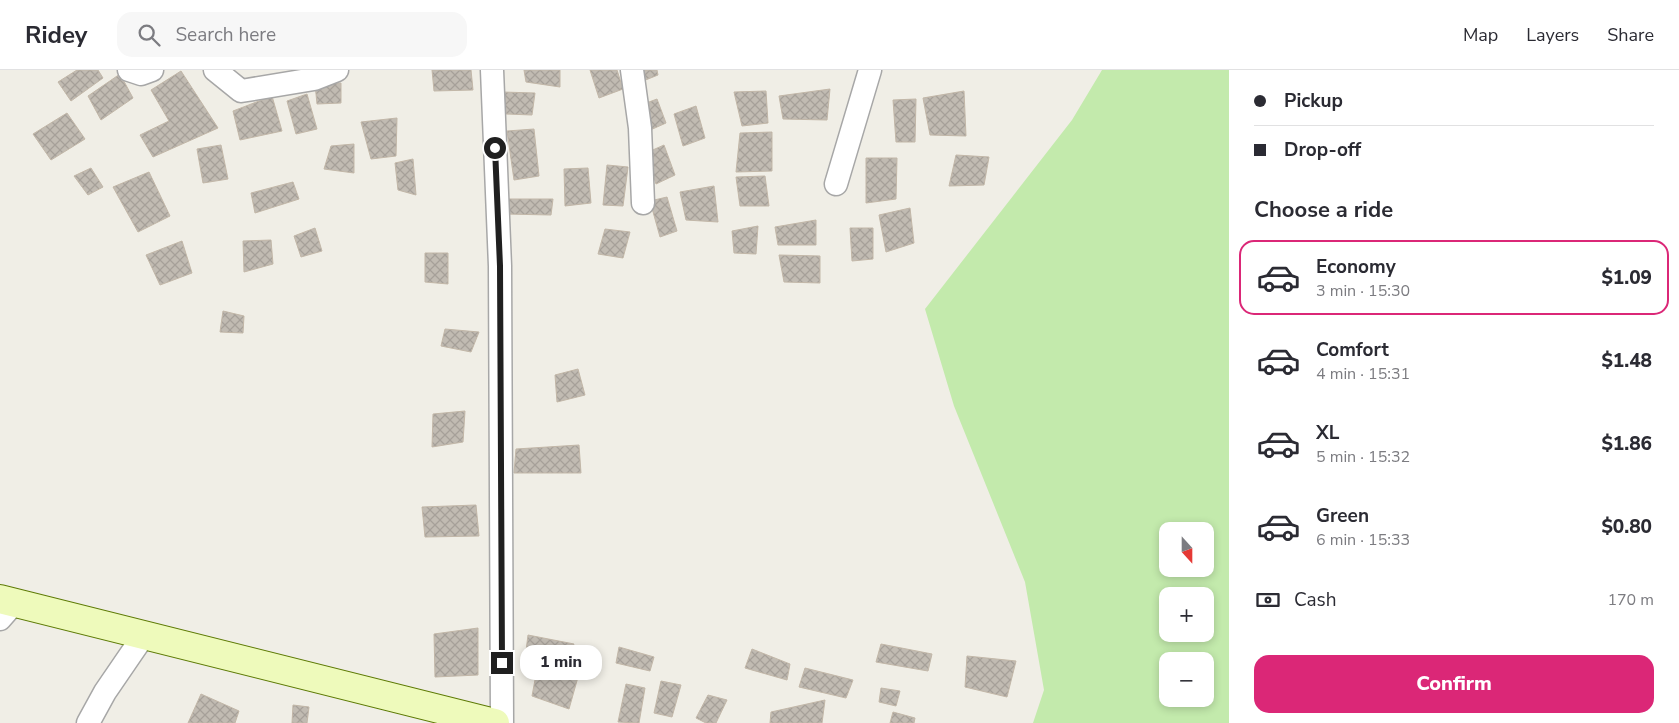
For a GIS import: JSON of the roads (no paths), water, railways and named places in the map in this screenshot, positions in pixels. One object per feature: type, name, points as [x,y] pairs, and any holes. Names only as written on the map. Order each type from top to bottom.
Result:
[{"type":"street","points":[[129,70],[141,74],[152,70]]},
{"type":"street","points":[[215,70],[241,91],[314,78],[337,70]]},
{"type":"street","points":[[492,70],[500,266],[502,723]]},
{"type":"street","points":[[632,70],[640,128],[643,202]]},
{"type":"street","points":[[836,184],[870,70]]},
{"type":"street","points":[[5,607],[144,635],[495,723]]},
{"type":"street","points":[[88,723],[105,692],[144,635]]}]
